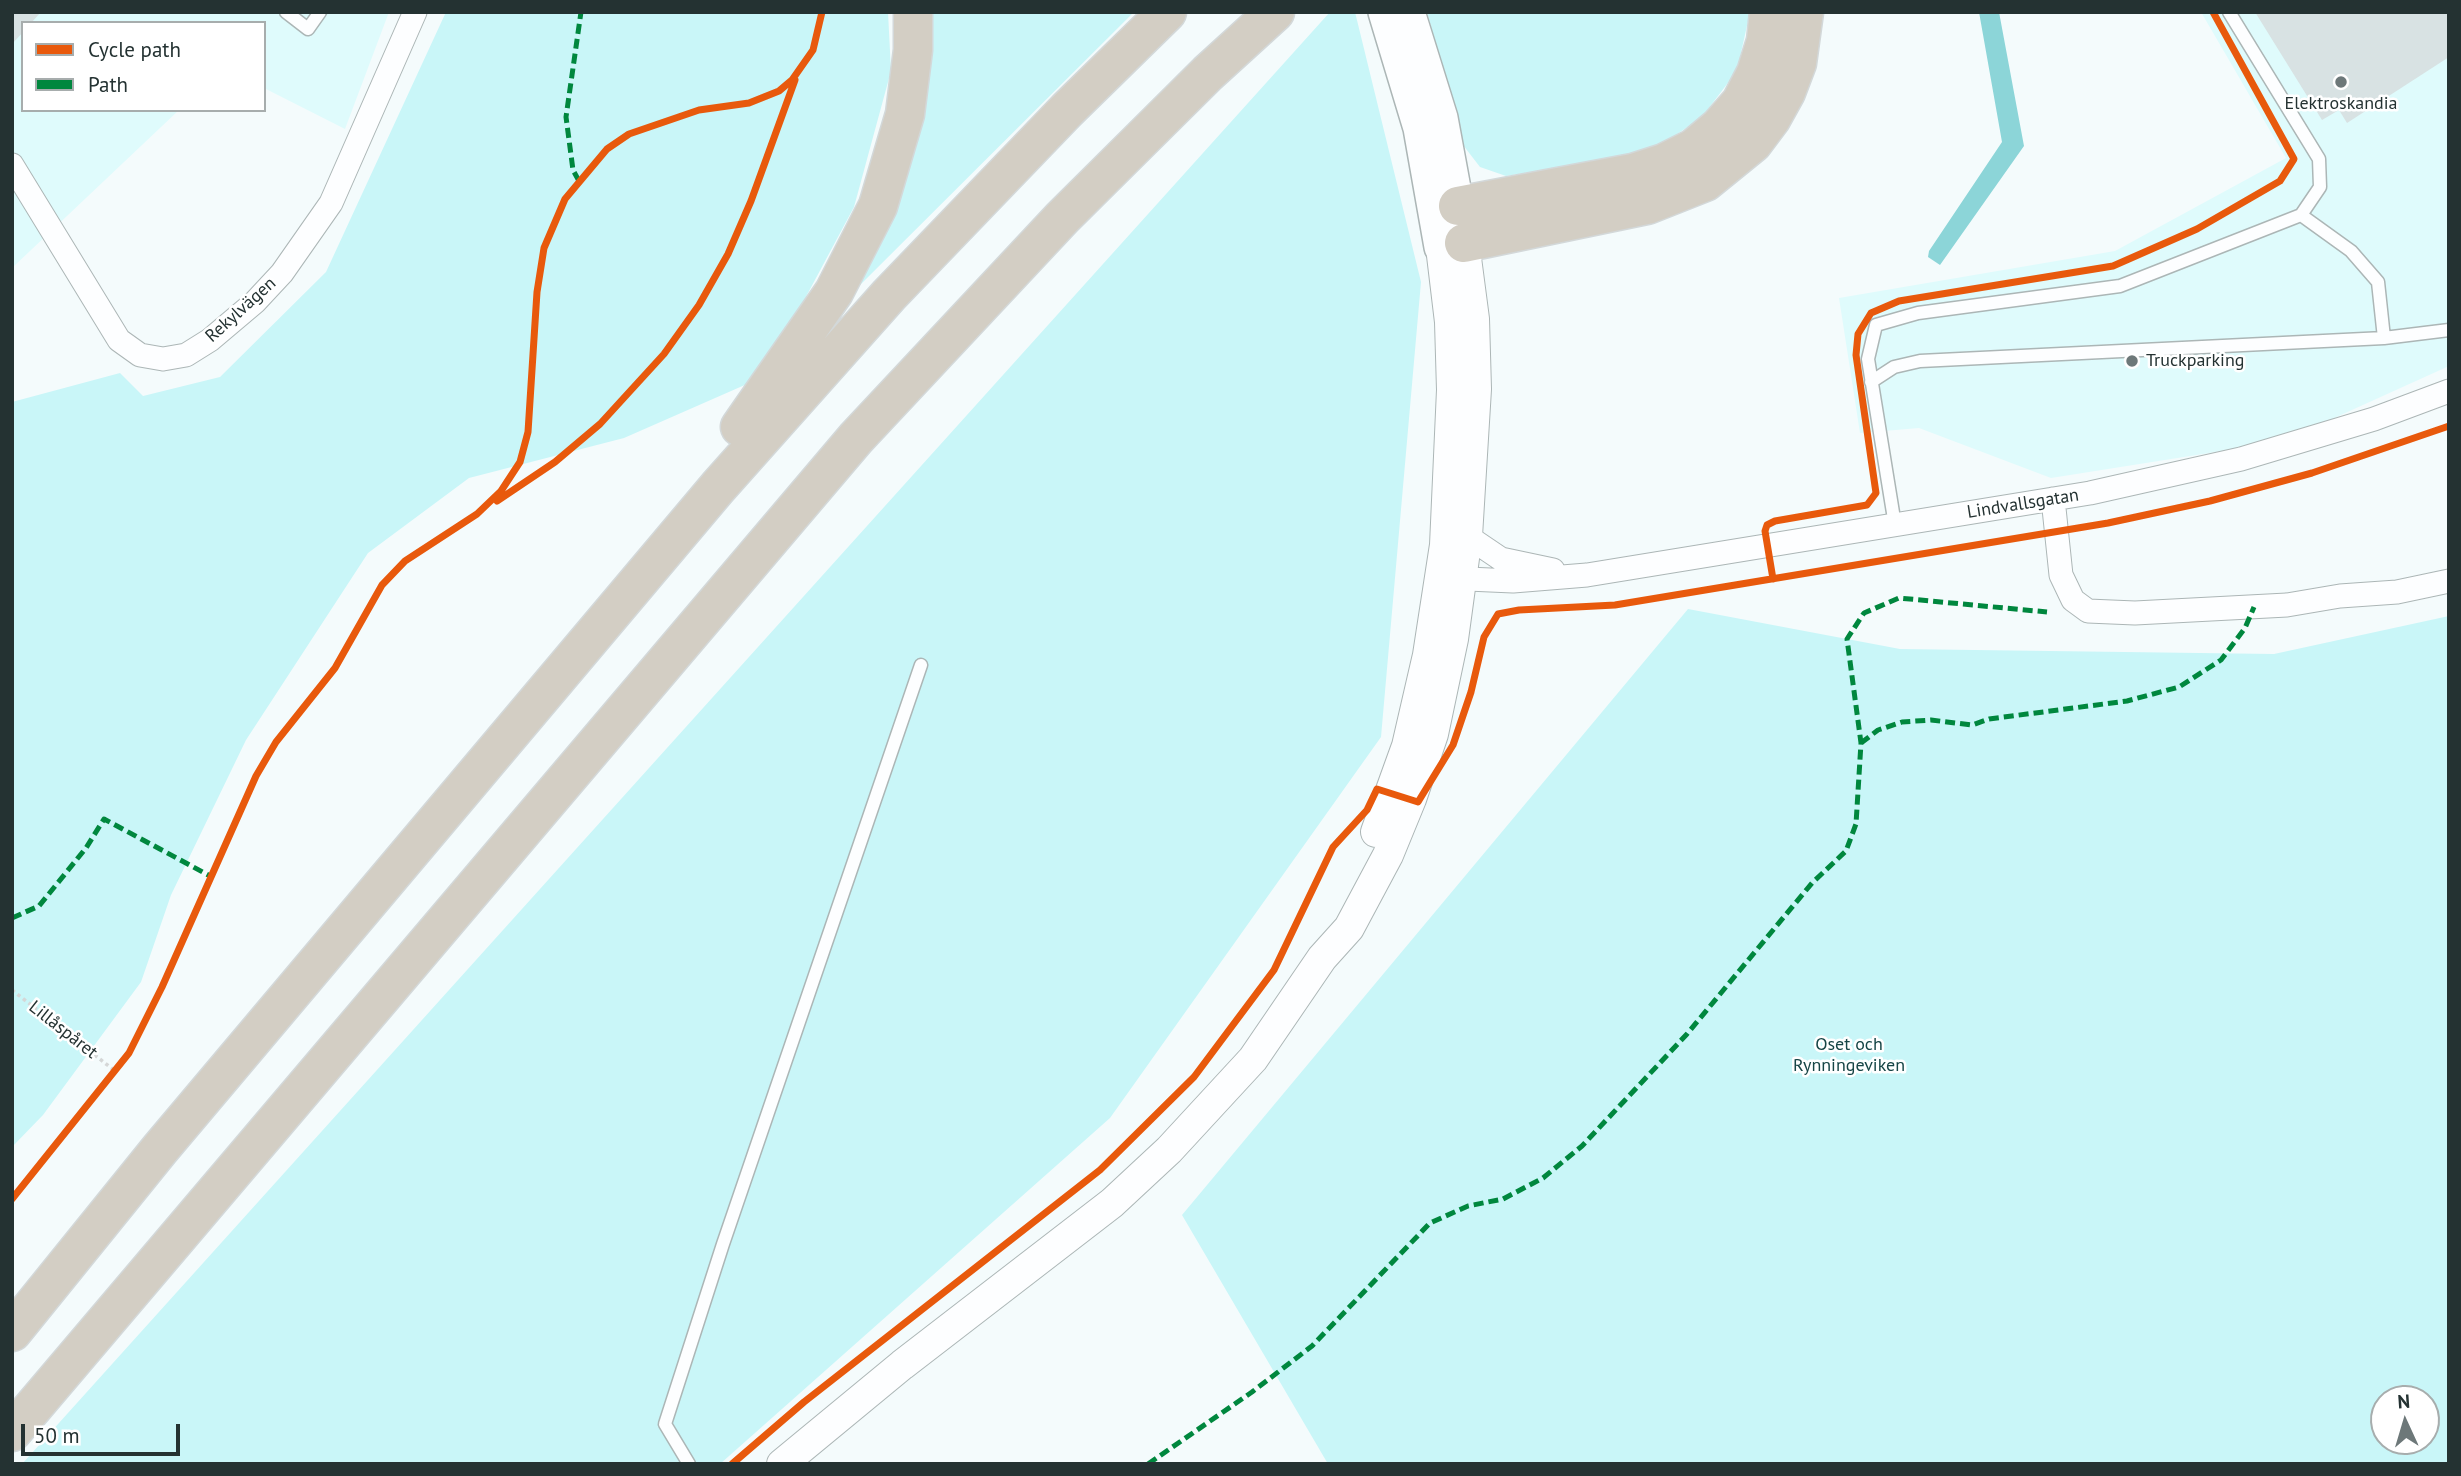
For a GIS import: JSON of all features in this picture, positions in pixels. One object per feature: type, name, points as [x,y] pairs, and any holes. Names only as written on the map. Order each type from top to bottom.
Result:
[{"type":"highway","points":[[491,756],[765,393],[844,274],[877,206],[898,145],[910,82],[914,12]]},
{"type":"highway","points":[[12,1332],[160,1149],[718,487],[889,295],[1067,110],[1167,12]]},
{"type":"highway","points":[[12,1432],[856,438],[1069,210],[1275,12]]},
{"type":"highway","points":[[1450,226],[1633,173],[1664,163],[1693,148],[1719,127],[1741,102],[1756,73],[1766,41],[1769,12]]},
{"type":"highway","points":[[1450,226],[1647,205],[1705,182],[1745,150],[1771,119],[1786,92],[1797,63],[1804,12]]},
{"type":"main road","points":[[1385,12],[1450,226]]},
{"type":"main road","points":[[1408,12],[1441,118],[1450,226]]},
{"type":"street","name":"Rekylvägen","points":[[12,165],[119,340],[140,355],[163,359],[186,355],[210,340],[246,310],[282,273],[331,203],[415,12]]},
{"type":"street","points":[[782,1464],[902,1365],[1112,1203],[1169,1150],[1253,1059],[1322,958],[1362,867],[1407,746],[1428,655],[1451,578],[1467,536],[1476,389],[1474,319],[1450,226]]},
{"type":"street","points":[[1450,226],[1451,578]]},
{"type":"street","name":"Lindvallsgatan","points":[[1451,578],[1513,581],[1587,575],[2053,499],[2168,477],[2241,459],[2363,423],[2449,391]]},
{"type":"street","points":[[2053,499],[2061,575],[2073,600],[2088,611],[2135,613],[2287,605],[2340,596],[2397,593],[2449,582]]},
{"type":"street","name":"Lindvallsgatan","points":[[1467,536],[1501,559],[1587,575]]},
{"type":"lane","points":[[286,12],[307,29],[320,12]]},
{"type":"lane","points":[[1895,525],[1868,359],[1876,325],[1918,313],[2120,286],[2301,215],[2320,187],[2319,159],[2229,12]]},
{"type":"lane","points":[[2301,215],[2351,251],[2378,282],[2384,338]]},
{"type":"lane","points":[[1871,382],[1894,367],[1920,361],[2384,338],[2449,330]]},
{"type":"lane","points":[[689,1464],[665,1424],[723,1244],[921,665]]},
{"type":"path","points":[[106,1081],[122,1062]]},
{"type":"shaded area","points":[[12,12],[389,12],[345,129],[266,89],[266,21],[21,21],[21,112],[177,112],[12,268]]},
{"type":"shaded area","points":[[1979,12],[1999,12],[2024,146],[1940,265],[1928,257],[1929,251],[2002,142]]},
{"type":"shaded area","points":[[2201,12],[2449,12],[2449,366],[2321,424],[2228,450],[2051,478],[1919,428],[1860,433],[1839,298],[2115,251],[2286,158]]},
{"type":"green space","points":[[446,12],[888,12],[891,71],[854,207],[763,377],[624,438],[469,478],[368,553],[246,740],[171,895],[141,982],[43,1115],[12,1147],[12,402],[120,373],[143,396],[220,377],[326,272]]},
{"type":"green space","points":[[928,12],[1134,12],[855,290],[908,170],[929,77]]},
{"type":"green space","points":[[1330,12],[1355,12],[1421,282],[1381,737],[1110,1118],[720,1464],[22,1464]]},
{"type":"green space","points":[[1427,12],[1750,12],[1737,71],[1702,117],[1660,146],[1612,159],[1506,176],[1480,167],[1463,145]]},
{"type":"green space","name":"Oset och Rynningeviken","points":[[1688,609],[1900,649],[2274,654],[2449,616],[2449,1464],[1328,1464],[1182,1215]]},
{"type":"building","points":[[12,12],[41,12],[33,21],[21,21],[21,34],[12,44]]},
{"type":"building","name":"Elektroskandia","points":[[2255,12],[2449,12],[2449,57],[2347,123],[2339,110],[2322,120]]},
{"type":"marked path","points":[[579,181],[573,170],[566,117],[581,12]]},
{"type":"marked path","points":[[1148,1464],[1252,1392],[1312,1346],[1430,1223],[1468,1206],[1503,1199],[1543,1178],[1582,1146],[1687,1034],[1812,883],[1846,851],[1856,824],[1861,743],[1847,639],[1864,613],[1899,598],[2047,612]]},
{"type":"marked path","points":[[1861,743],[1878,730],[1902,722],[1931,720],[1972,725],[1989,719],[2127,701],[2179,687],[2221,660],[2245,628],[2254,607]]},
{"type":"marked path","points":[[12,918],[39,906],[86,848],[104,819],[212,877]]},
{"type":"cycle path","points":[[12,1199],[129,1053],[162,987],[256,776],[276,742],[335,668],[382,585],[405,561],[477,514],[501,491],[520,462],[528,432],[537,292],[544,248],[565,199],[607,149],[629,134],[699,110],[749,103],[779,91],[792,80],[813,50],[822,12]]},
{"type":"cycle path","points":[[1773,579],[1765,531],[1767,525],[1775,521],[1867,505],[1876,493],[1856,355],[1858,334],[1871,313],[1899,301],[2113,266],[2197,229],[2280,181],[2294,159],[2213,12]]},
{"type":"cycle path","points":[[497,501],[555,462],[600,424],[664,354],[699,305],[728,254],[751,201],[795,80]]},
{"type":"cycle path","points":[[732,1464],[804,1402],[1100,1170],[1194,1077],[1274,970],[1333,847],[1367,810],[1377,789],[1418,802],[1453,745],[1471,692],[1484,637],[1498,614],[1519,610],[1615,605],[2108,523],[2210,501],[2312,473],[2449,426]]},
{"type":"place","name":"Elektroskandia","points":[[2341,82]]},
{"type":"place","name":"Truckparking","points":[[2132,361]]}]
